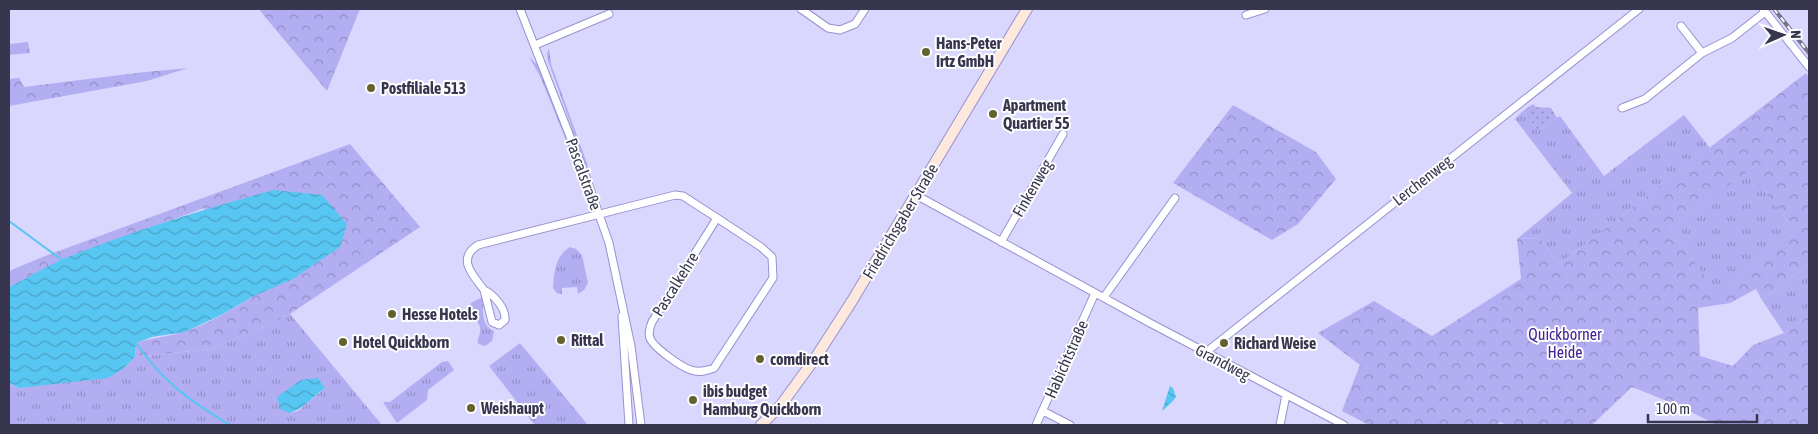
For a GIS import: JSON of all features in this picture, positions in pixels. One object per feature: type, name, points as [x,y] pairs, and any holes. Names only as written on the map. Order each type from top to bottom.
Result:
[{"type":"main road","name":"Friedrichsgaber Straße","points":[[761,425],[781,405],[816,357],[916,195],[1027,9]]},
{"type":"street","name":"Pascalstraße","points":[[520,9],[599,214],[611,253],[631,346],[641,425]]},
{"type":"street","points":[[801,9],[828,28],[840,30],[855,24],[865,9]]},
{"type":"street","points":[[1246,15],[1265,9]]},
{"type":"street","name":"Lerchenweg","points":[[1205,353],[1639,9]]},
{"type":"street","points":[[1622,108],[1645,99],[1702,53],[1732,38],[1764,10],[1809,67]]},
{"type":"street","points":[[535,45],[609,14]]},
{"type":"street","points":[[1681,26],[1702,53]]},
{"type":"street","name":"Finkenweg","points":[[1001,242],[1063,134]]},
{"type":"street","points":[[484,290],[490,293],[504,311],[505,320],[499,325],[492,322],[484,290],[468,269],[467,257],[470,250],[478,245],[675,195],[683,196],[717,218]]},
{"type":"street","name":"Grandweg","points":[[916,195],[1205,353],[1344,425]]},
{"type":"street","points":[[1104,298],[1175,198]]},
{"type":"street","name":"Pascalkehre","points":[[717,218],[761,247],[772,257],[773,278],[714,368],[704,372],[690,370],[655,347],[649,332],[652,322],[717,218]]},
{"type":"street","name":"Habichtstraße","points":[[1036,425],[1095,293]]},
{"type":"street","name":"Pascalstraße","points":[[623,306],[621,321],[629,425]]},
{"type":"street","points":[[1280,425],[1286,395]]},
{"type":"street","points":[[1043,411],[1070,425]]},
{"type":"green space","points":[[259,9],[360,9],[327,91],[266,18]]},
{"type":"green space","points":[[28,42],[30,53],[9,55],[9,44]]},
{"type":"green space","points":[[549,48],[551,64],[588,166],[586,167],[548,61],[547,53]]},
{"type":"green space","points":[[529,57],[539,66],[574,154],[572,155],[540,76]]},
{"type":"green space","points":[[188,68],[147,81],[9,106],[9,79],[19,78],[24,87]]},
{"type":"green space","name":"Quickborner Heide","points":[[1806,73],[1809,77],[1809,265],[1762,300],[1756,289],[1730,303],[1698,308],[1700,356],[1733,366],[1753,345],[1784,333],[1809,316],[1809,425],[1717,425],[1677,405],[1632,387],[1592,425],[1507,425],[1500,422],[1496,425],[1369,425],[1342,411],[1360,365],[1318,333],[1374,301],[1432,336],[1521,279],[1517,239],[1540,238],[1558,265]],"holes":[[[1748,171],[1796,231],[1718,293],[1670,230]]]},
{"type":"green space","points":[[1533,104],[1536,107],[1551,108],[1557,118],[1538,131],[1523,111]]},
{"type":"green space","points":[[1233,105],[1316,152],[1336,179],[1298,224],[1272,240],[1173,183]]},
{"type":"green space","points":[[1523,111],[1538,131],[1560,116],[1604,176],[1684,115],[1710,148],[1558,265],[1540,238],[1517,239],[1572,193],[1515,119]]},
{"type":"green space","points":[[350,144],[420,227],[290,314],[271,324],[210,349],[135,357],[136,343],[195,328],[252,297],[204,208],[62,260],[9,287],[9,271]]},
{"type":"green space","points":[[1748,170],[1796,231],[1718,294],[1670,230]]},
{"type":"green space","points":[[570,247],[576,249],[582,255],[588,283],[584,290],[578,294],[577,287],[562,288],[562,294],[557,293],[553,288],[556,265],[561,255]]},
{"type":"green space","points":[[1809,265],[1809,316],[1784,333],[1762,300]]},
{"type":"green space","points":[[480,298],[483,299],[485,322],[494,331],[492,341],[485,346],[478,344],[480,326],[469,311],[471,303]]},
{"type":"green space","points":[[290,314],[382,425],[9,425],[9,383],[19,388],[123,369],[135,357],[210,349],[271,324]],"holes":[[[318,378],[325,388],[298,411],[290,413]]]},
{"type":"green space","points":[[520,343],[588,425],[535,425],[489,366]]},
{"type":"green space","points":[[448,361],[454,370],[428,390],[427,400],[397,423],[383,402],[390,402],[442,362]]},
{"type":"water","points":[[274,190],[322,195],[347,224],[340,247],[293,279],[252,297],[221,315],[185,332],[152,337],[136,343],[135,357],[123,369],[108,378],[19,388],[9,383],[9,287],[49,265],[115,239],[194,213]]},
{"type":"water","points":[[318,378],[325,388],[308,402],[290,413],[280,409],[277,397],[301,380]]},
{"type":"water","points":[[1170,386],[1173,388],[1176,397],[1162,411]]},
{"type":"waterway","points":[[9,221],[62,260]]},
{"type":"waterway","points":[[136,343],[156,369],[178,390],[230,425]]},
{"type":"railway","points":[[1774,9],[1809,53]]},
{"type":"place","name":"Hans-Peter Irtz GmbH","points":[[926,52]]},
{"type":"place","name":"Postfiliale 513","points":[[371,88]]},
{"type":"place","name":"Apartment Quartier 55","points":[[993,114]]},
{"type":"place","name":"Hesse Hotels","points":[[392,314]]},
{"type":"place","name":"Rittal","points":[[561,340]]},
{"type":"place","name":"Hotel Quickborn","points":[[343,342]]},
{"type":"place","name":"Richard Weise","points":[[1224,343]]},
{"type":"place","name":"comdirect","points":[[760,359]]},
{"type":"place","name":"ibis budget Hamburg Quickborn","points":[[693,400]]},
{"type":"place","name":"Weishaupt","points":[[471,408]]}]
